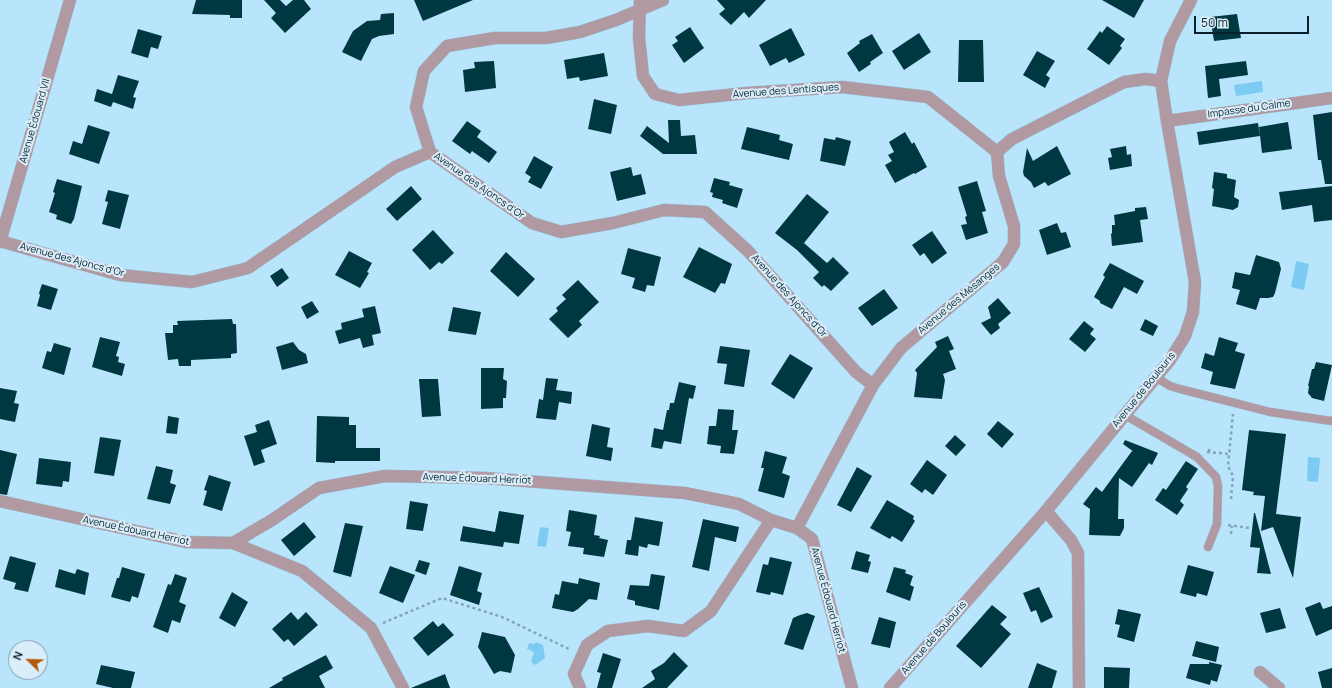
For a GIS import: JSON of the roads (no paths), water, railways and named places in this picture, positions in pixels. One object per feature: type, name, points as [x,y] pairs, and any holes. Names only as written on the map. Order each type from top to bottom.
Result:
[{"type":"street","name":"Avenue Édouard VII","points":[[0,241],[70,0]]},
{"type":"street","points":[[430,152],[416,107],[424,71],[447,46],[495,38],[546,38],[573,34],[616,20],[640,5],[663,0]]},
{"type":"street","name":"Avenue de Boulouris","points":[[890,688],[1046,511],[1170,360],[1185,336],[1193,312],[1195,282],[1166,121],[1161,81],[1170,41],[1190,0]]},
{"type":"street","name":"Avenue des Lentisques","points":[[640,5],[639,38],[643,76],[655,94],[679,100],[747,93],[842,87],[928,97],[997,152]]},
{"type":"street","points":[[997,152],[1012,139],[1124,82],[1146,79],[1161,81]]},
{"type":"street","name":"Impasse du Calme","points":[[1166,121],[1332,98]]},
{"type":"street","name":"Avenue des Ajoncs d'Or","points":[[0,241],[120,275],[192,282],[248,268],[395,167],[430,152],[532,223],[561,232],[613,224],[664,210],[705,212],[748,250],[856,372],[873,386]]},
{"type":"street","name":"Avenue des Mésanges","points":[[797,528],[873,386],[901,348],[1003,262],[1014,244],[1014,226],[999,176],[997,152]]},
{"type":"street","name":"Avenue Édouard Herriot","points":[[0,501],[186,542],[233,543],[272,520],[319,488],[386,476],[485,478],[685,493],[739,504],[771,520],[797,528],[812,539],[852,688]]},
{"type":"street","points":[[1046,511],[1071,540],[1078,553],[1079,688]]},
{"type":"street","points":[[580,688],[574,674],[582,655],[587,645],[608,631],[648,626],[684,631],[711,611],[771,520]]},
{"type":"street","points":[[233,543],[302,571],[371,628],[403,688]]},
{"type":"street","points":[[1260,672],[1279,688]]},
{"type":"lane","points":[[1155,377],[1170,386],[1270,412],[1332,421]]},
{"type":"lane","points":[[1124,415],[1197,457],[1216,476],[1218,486],[1217,524],[1208,548]]},
{"type":"water","points":[[1262,81],[1263,92],[1236,96],[1234,85]]},
{"type":"water","points":[[1296,261],[1309,264],[1304,290],[1291,287]]},
{"type":"water","points":[[1308,457],[1320,458],[1318,482],[1307,481]]},
{"type":"water","points":[[540,527],[549,528],[546,547],[537,546]]},
{"type":"water","points":[[536,642],[543,645],[545,658],[535,665],[531,662],[534,652],[527,649],[529,643],[534,644]]}]
